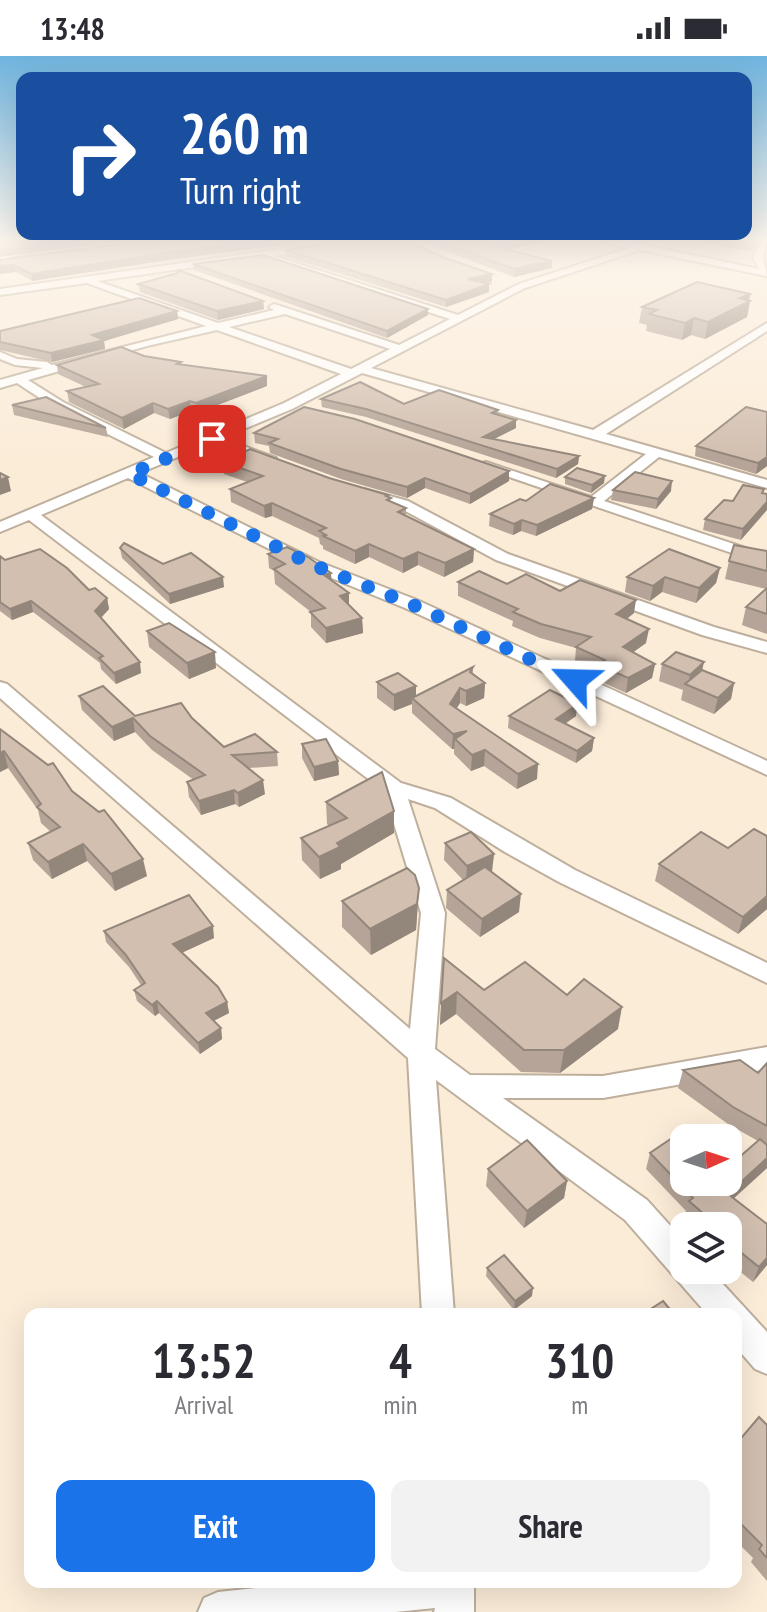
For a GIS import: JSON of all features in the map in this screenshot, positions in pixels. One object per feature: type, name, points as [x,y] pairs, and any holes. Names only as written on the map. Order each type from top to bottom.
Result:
[{"type":"street","points":[[176,311],[354,371],[767,484]]},
{"type":"street","points":[[0,384],[144,343],[285,311],[398,348]]},
{"type":"street","points":[[434,311],[457,318]]},
{"type":"street","points":[[0,527],[288,406],[472,311]]},
{"type":"street","points":[[595,435],[748,345],[767,326]]},
{"type":"street","points":[[0,355],[15,362],[65,366]]},
{"type":"street","points":[[19,379],[59,405],[166,458]]},
{"type":"street","points":[[288,406],[317,413]]},
{"type":"street","points":[[212,439],[289,468]]},
{"type":"street","points":[[595,501],[656,453]]},
{"type":"street","points":[[466,460],[767,560]]},
{"type":"street","points":[[130,474],[313,565],[411,604],[767,769]]},
{"type":"street","points":[[349,489],[403,504],[502,557],[708,631],[767,648]]},
{"type":"street","points":[[31,515],[394,788],[443,803],[526,855],[767,974]]},
{"type":"street","points":[[0,688],[421,1054],[636,1210],[670,1248]]},
{"type":"street","points":[[394,788],[433,913],[421,1054],[438,1308]]},
{"type":"street","points":[[465,1086],[603,1087],[767,1058]]},
{"type":"street","points":[[702,1284],[724,1308]]},
{"type":"street","points":[[742,1329],[767,1357]]},
{"type":"street","points":[[218,1612],[455,1593]]},
{"type":"building","points":[[86,311],[177,311],[92,335],[104,340],[51,353],[0,342],[0,331]]},
{"type":"building","points":[[328,311],[425,311],[387,331]]},
{"type":"building","points":[[656,311],[731,311],[708,322],[694,318],[685,323],[649,314]]},
{"type":"building","points":[[121,347],[144,356],[181,362],[177,364],[267,376],[196,403],[190,401],[168,409],[153,403],[122,418],[67,391],[99,384],[57,365]]},
{"type":"building","points":[[360,382],[404,404],[439,390],[498,410],[492,413],[516,420],[483,437],[579,456],[557,469],[366,409],[321,399]]},
{"type":"building","points":[[46,397],[106,428],[12,405]]},
{"type":"building","points":[[304,407],[355,419],[509,471],[470,494],[425,478],[407,487],[341,469],[269,443],[278,439],[254,433]]},
{"type":"building","points":[[746,407],[767,412],[767,457],[758,463],[696,446]]},
{"type":"building","points":[[250,449],[329,478],[388,495],[391,498],[387,500],[406,508],[398,512],[474,549],[445,563],[418,552],[403,559],[369,544],[355,551],[323,536],[326,535],[319,531],[326,528],[272,503],[264,506],[230,489],[263,476],[223,462]]},
{"type":"building","points":[[577,468],[605,476],[592,485],[565,477]]},
{"type":"building","points":[[635,472],[672,481],[658,499],[613,490]]},
{"type":"building","points":[[550,484],[594,498],[537,525],[522,520],[514,524],[490,514],[520,499],[526,501]]},
{"type":"building","points":[[743,485],[764,489],[762,493],[767,494],[767,502],[743,529],[705,519],[724,500],[733,501]]},
{"type":"building","points":[[124,543],[163,564],[191,553],[223,577],[169,594],[120,548]]},
{"type":"building","points":[[734,545],[767,551],[767,571],[729,561]]},
{"type":"building","points":[[287,547],[331,573],[324,575],[349,593],[340,596],[362,618],[326,628],[310,612],[325,608],[274,569],[285,564],[268,554]]},
{"type":"building","points":[[40,549],[67,568],[89,590],[95,588],[107,598],[95,611],[140,662],[114,673],[99,658],[103,656],[31,601],[10,609],[0,602],[0,556],[5,560]]},
{"type":"building","points":[[669,549],[720,568],[699,588],[665,577],[653,586],[627,577]]},
{"type":"building","points":[[479,571],[507,584],[526,574],[560,591],[580,580],[636,600],[616,614],[649,629],[623,647],[655,664],[628,678],[597,664],[605,660],[576,647],[591,637],[541,624],[513,612],[518,609],[458,582]]},
{"type":"building","points":[[767,588],[767,614],[746,607]]},
{"type":"building","points":[[169,623],[215,652],[187,663],[147,631]]},
{"type":"building","points":[[676,652],[704,662],[690,675],[662,664]]},
{"type":"building","points":[[473,667],[470,672],[485,683],[466,691],[460,688],[450,704],[538,764],[518,774],[485,750],[472,755],[455,739],[467,731],[453,734],[412,698]]},
{"type":"building","points":[[702,670],[734,683],[718,698],[685,684]]},
{"type":"building","points":[[398,673],[416,686],[394,695],[377,682]]},
{"type":"building","points":[[103,686],[135,716],[181,703],[192,718],[224,747],[255,734],[277,752],[232,755],[263,780],[238,793],[234,790],[199,801],[187,782],[205,775],[150,736],[133,718],[112,727],[79,696]]},
{"type":"building","points":[[550,690],[578,704],[556,719],[594,738],[577,751],[509,716]]},
{"type":"building","points":[[0,729],[48,765],[53,763],[72,791],[99,812],[104,810],[143,859],[111,874],[83,844],[48,862],[28,843],[60,827],[37,807],[41,804],[4,751],[0,753]]},
{"type":"building","points":[[326,739],[338,761],[314,767],[302,744]]},
{"type":"building","points":[[382,772],[394,811],[337,843],[340,847],[319,857],[301,838],[347,818],[326,802]]},
{"type":"building","points":[[754,829],[767,836],[767,896],[743,917],[659,864],[701,832],[728,848]]},
{"type":"building","points":[[471,832],[494,854],[467,866],[445,843]]},
{"type":"building","points":[[485,867],[521,894],[482,919],[447,890]]},
{"type":"building","points":[[407,868],[415,875],[419,888],[417,904],[370,929],[342,901]]},
{"type":"building","points":[[189,895],[213,926],[173,944],[218,987],[227,1002],[206,1013],[221,1028],[198,1043],[157,1001],[152,1005],[134,990],[145,983],[126,955],[104,931]]},
{"type":"building","points":[[444,958],[484,990],[525,962],[567,995],[584,979],[622,1007],[564,1050],[524,1050],[457,992],[441,1003]]},
{"type":"building","points":[[740,1060],[758,1073],[767,1063],[767,1126],[733,1107],[683,1070]]},
{"type":"building","points":[[670,1139],[670,1174],[650,1153]]},
{"type":"building","points":[[760,1139],[767,1145],[767,1158],[742,1181],[742,1155]]},
{"type":"building","points":[[527,1140],[567,1181],[527,1211],[488,1169]]},
{"type":"building","points":[[691,1196],[731,1196],[767,1224],[767,1258],[759,1267],[742,1253],[742,1212],[702,1212],[689,1201],[693,1198]]},
{"type":"building","points":[[504,1255],[533,1288],[515,1301],[487,1268]]},
{"type":"building","points":[[663,1301],[669,1308],[652,1308]]},
{"type":"building","points":[[759,1417],[767,1425],[767,1558],[759,1549],[762,1545],[742,1525],[742,1437]]},
{"type":"route","points":[[212,439],[130,474],[313,565],[411,604],[575,680]]}]
